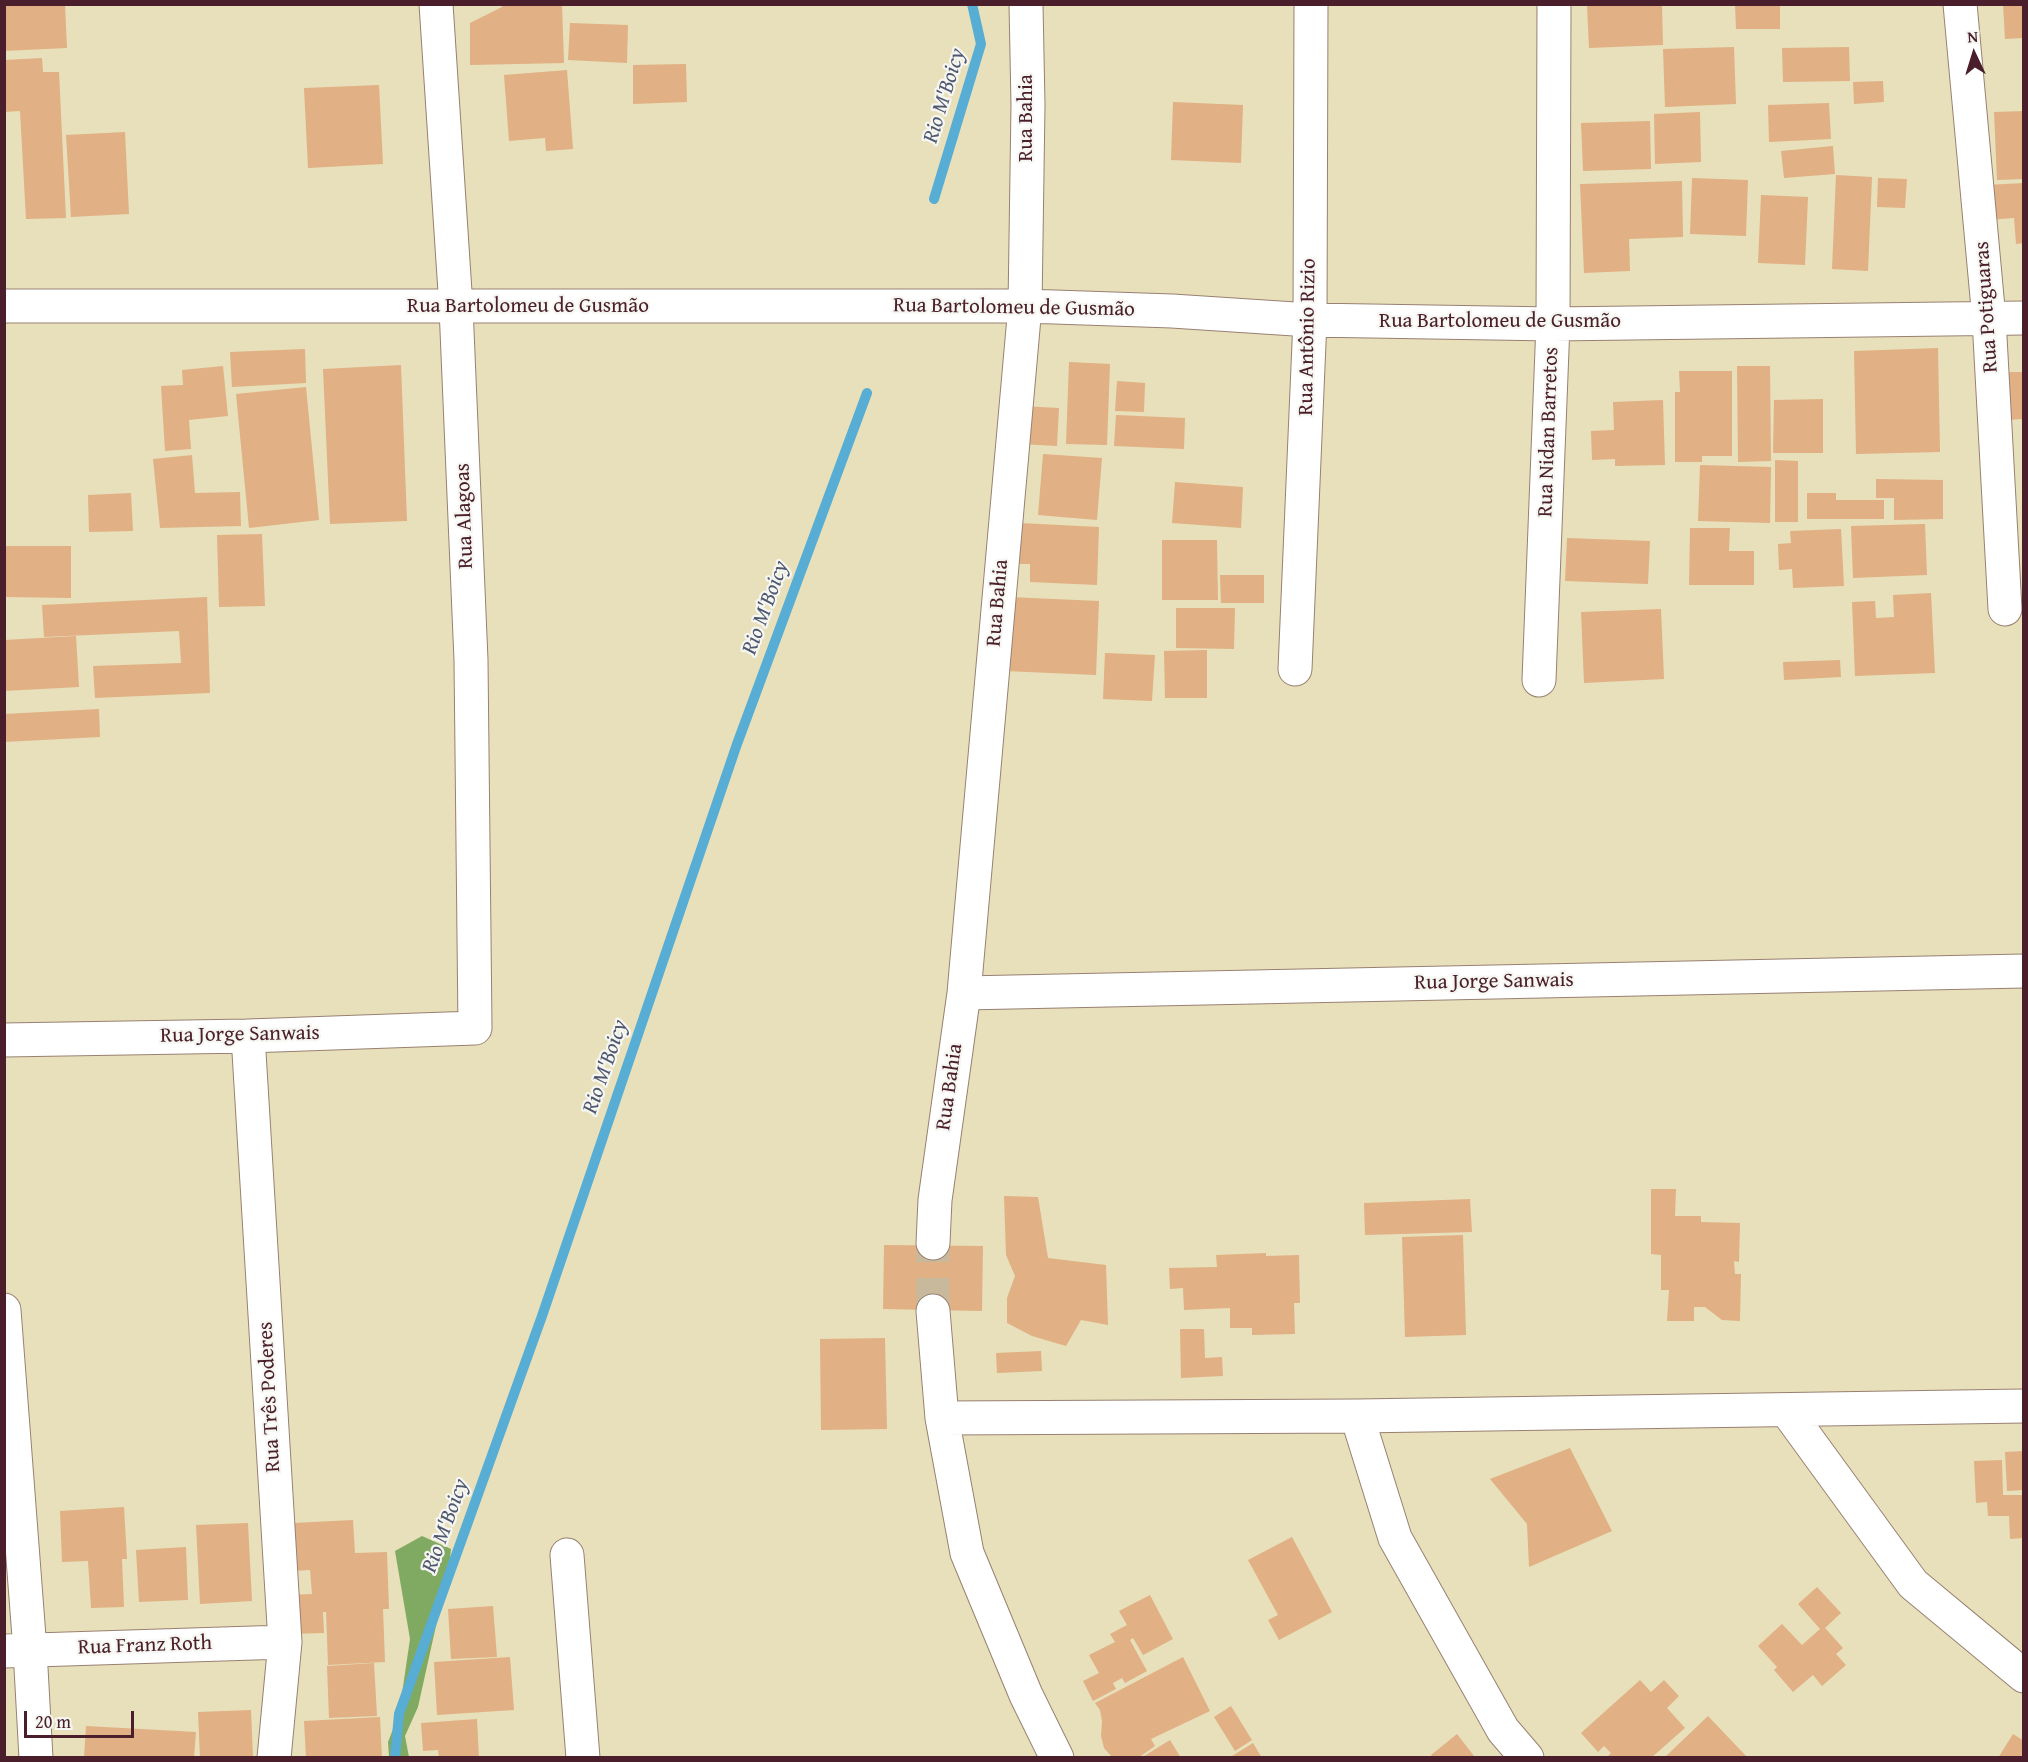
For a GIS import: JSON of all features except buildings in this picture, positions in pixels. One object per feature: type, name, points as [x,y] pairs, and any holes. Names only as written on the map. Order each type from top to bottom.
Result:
[{"type":"street","name":"Rua Alagoas","points":[[436,4],[456,307],[471,660],[475,1028]]},
{"type":"street","name":"Rua Bahia","points":[[933,1243],[935,1200],[964,993],[1025,306],[1028,105],[1026,4]]},
{"type":"street","name":"Rua Antônio Rizio","points":[[1295,669],[1310,320],[1311,4]]},
{"type":"street","name":"Rua Nidan Barretos","points":[[1539,680],[1553,324],[1554,4]]},
{"type":"street","name":"Rua Potiguaras","points":[[1960,4],[1989,319],[2005,609]]},
{"type":"street","name":"Rua Bartolomeu de Gusmão","points":[[4,306],[1025,306],[1172,311],[1310,320],[1553,324],[2024,318]]},
{"type":"street","name":"Rua Jorge Sanwais","points":[[964,993],[2024,971]]},
{"type":"street","name":"Rua Jorge Sanwais","points":[[4,1040],[248,1036],[475,1028]]},
{"type":"street","name":"Rua Três Poderes","points":[[248,1036],[285,1642],[274,1758]]},
{"type":"street","points":[[4,1310],[17,1651],[36,1758]]},
{"type":"street","points":[[933,1311],[942,1419],[967,1552],[1026,1695],[1057,1758]]},
{"type":"street","points":[[942,1419],[1357,1416],[2024,1406]]},
{"type":"street","points":[[1787,1410],[1913,1584],[2024,1676]]},
{"type":"street","points":[[1357,1416],[1395,1538],[1503,1730],[1527,1758]]},
{"type":"street","points":[[567,1555],[583,1758]]},
{"type":"street","name":"Rua Franz Roth","points":[[17,1651],[285,1642]]},
{"type":"green space","points":[[422,1536],[451,1549],[449,1567],[418,1707],[405,1736],[409,1757],[389,1757],[388,1742],[399,1714],[410,1639],[395,1551]]},
{"type":"waterway","name":"Rio M'Boicy","points":[[934,199],[981,44],[972,4]]},
{"type":"waterway","name":"Rio M'Boicy","points":[[395,1758],[399,1714],[542,1316],[737,744],[867,393]]},
{"type":"tunnel","points":[[933,1243],[933,1311]]}]
